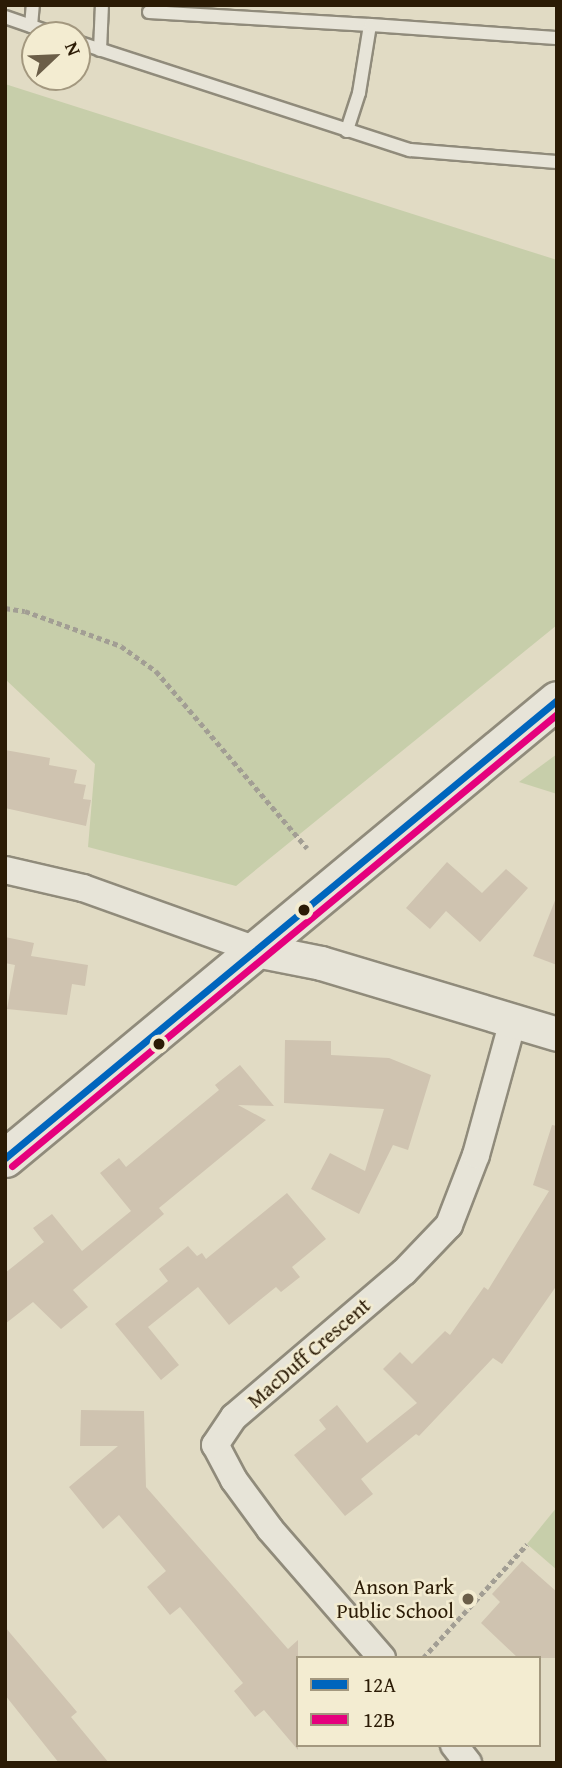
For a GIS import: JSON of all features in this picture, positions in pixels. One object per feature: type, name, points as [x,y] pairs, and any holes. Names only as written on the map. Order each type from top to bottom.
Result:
[{"type":"main road","points":[[5,1158],[557,700]]},
{"type":"street","points":[[5,870],[83,888],[256,950],[321,963],[557,1034]]},
{"type":"street","name":"MacDuff Crescent","points":[[380,1656],[270,1529],[234,1480],[215,1445],[234,1417],[404,1272],[449,1225],[476,1155],[513,1021]]},
{"type":"street","points":[[456,1747],[468,1763]]},
{"type":"lane","points":[[100,50],[102,5]]},
{"type":"lane","points":[[149,12],[557,38]]},
{"type":"lane","points":[[347,131],[359,93],[370,25]]},
{"type":"lane","points":[[91,47],[410,150],[557,162]]},
{"type":"path","points":[[5,608],[121,646],[156,671],[307,848]]},
{"type":"path","points":[[425,1656],[527,1544]]},
{"type":"green space","points":[[5,84],[557,260],[557,625],[236,886],[88,847],[95,764],[5,679]]},
{"type":"green space","points":[[557,754],[557,794],[519,782]]},
{"type":"green space","points":[[557,1507],[557,1570],[527,1544]]},
{"type":"building","points":[[5,750],[50,758],[49,765],[77,770],[74,783],[86,785],[83,799],[91,800],[86,826],[5,808]]},
{"type":"building","points":[[447,862],[482,893],[506,869],[528,888],[480,942],[446,911],[430,929],[406,908]]},
{"type":"building","points":[[557,899],[557,965],[533,956]]},
{"type":"building","points":[[5,937],[34,943],[31,956],[88,965],[85,986],[72,984],[67,1015],[7,1009],[15,965],[5,963]]},
{"type":"building","points":[[285,1040],[331,1041],[331,1055],[389,1058],[431,1075],[408,1150],[393,1145],[359,1214],[311,1189],[330,1153],[365,1171],[384,1109],[284,1103]]},
{"type":"building","points":[[240,1065],[274,1106],[238,1105],[266,1120],[159,1208],[164,1214],[73,1290],[88,1307],[61,1329],[33,1302],[5,1324],[5,1273],[44,1242],[33,1228],[52,1214],[82,1251],[131,1211],[100,1173],[119,1158],[126,1167],[219,1090],[215,1085]]},
{"type":"building","points":[[552,1125],[557,1126],[557,1285],[502,1364],[493,1358],[419,1436],[416,1434],[361,1479],[373,1494],[345,1516],[294,1455],[326,1429],[319,1420],[337,1405],[367,1443],[417,1403],[383,1369],[400,1352],[412,1364],[445,1331],[450,1335],[484,1287],[488,1290],[549,1191],[533,1185]]},
{"type":"building","points":[[287,1193],[326,1239],[292,1267],[300,1277],[281,1292],[276,1287],[229,1325],[198,1287],[148,1327],[179,1365],[161,1380],[115,1324],[168,1281],[159,1269],[188,1246],[197,1256],[202,1253],[206,1259]]},
{"type":"building","points":[[81,1410],[144,1411],[146,1487],[288,1649],[298,1640],[298,1750],[264,1710],[255,1717],[234,1691],[243,1683],[180,1607],[170,1615],[147,1587],[166,1571],[119,1515],[103,1529],[69,1487],[118,1446],[80,1446]]},
{"type":"building","points":[[522,1561],[557,1592],[557,1658],[516,1656],[481,1623],[500,1602],[492,1594]]},
{"type":"building","points":[[5,1627],[77,1712],[71,1717],[109,1763],[59,1763],[5,1695]]},
{"type":"transit line","name":"12A","points":[[5,1158],[557,700]]},
{"type":"transit line","name":"12B","points":[[12,1166],[557,714]]},
{"type":"place","name":"Anson Park Public School","points":[[468,1599]]}]
